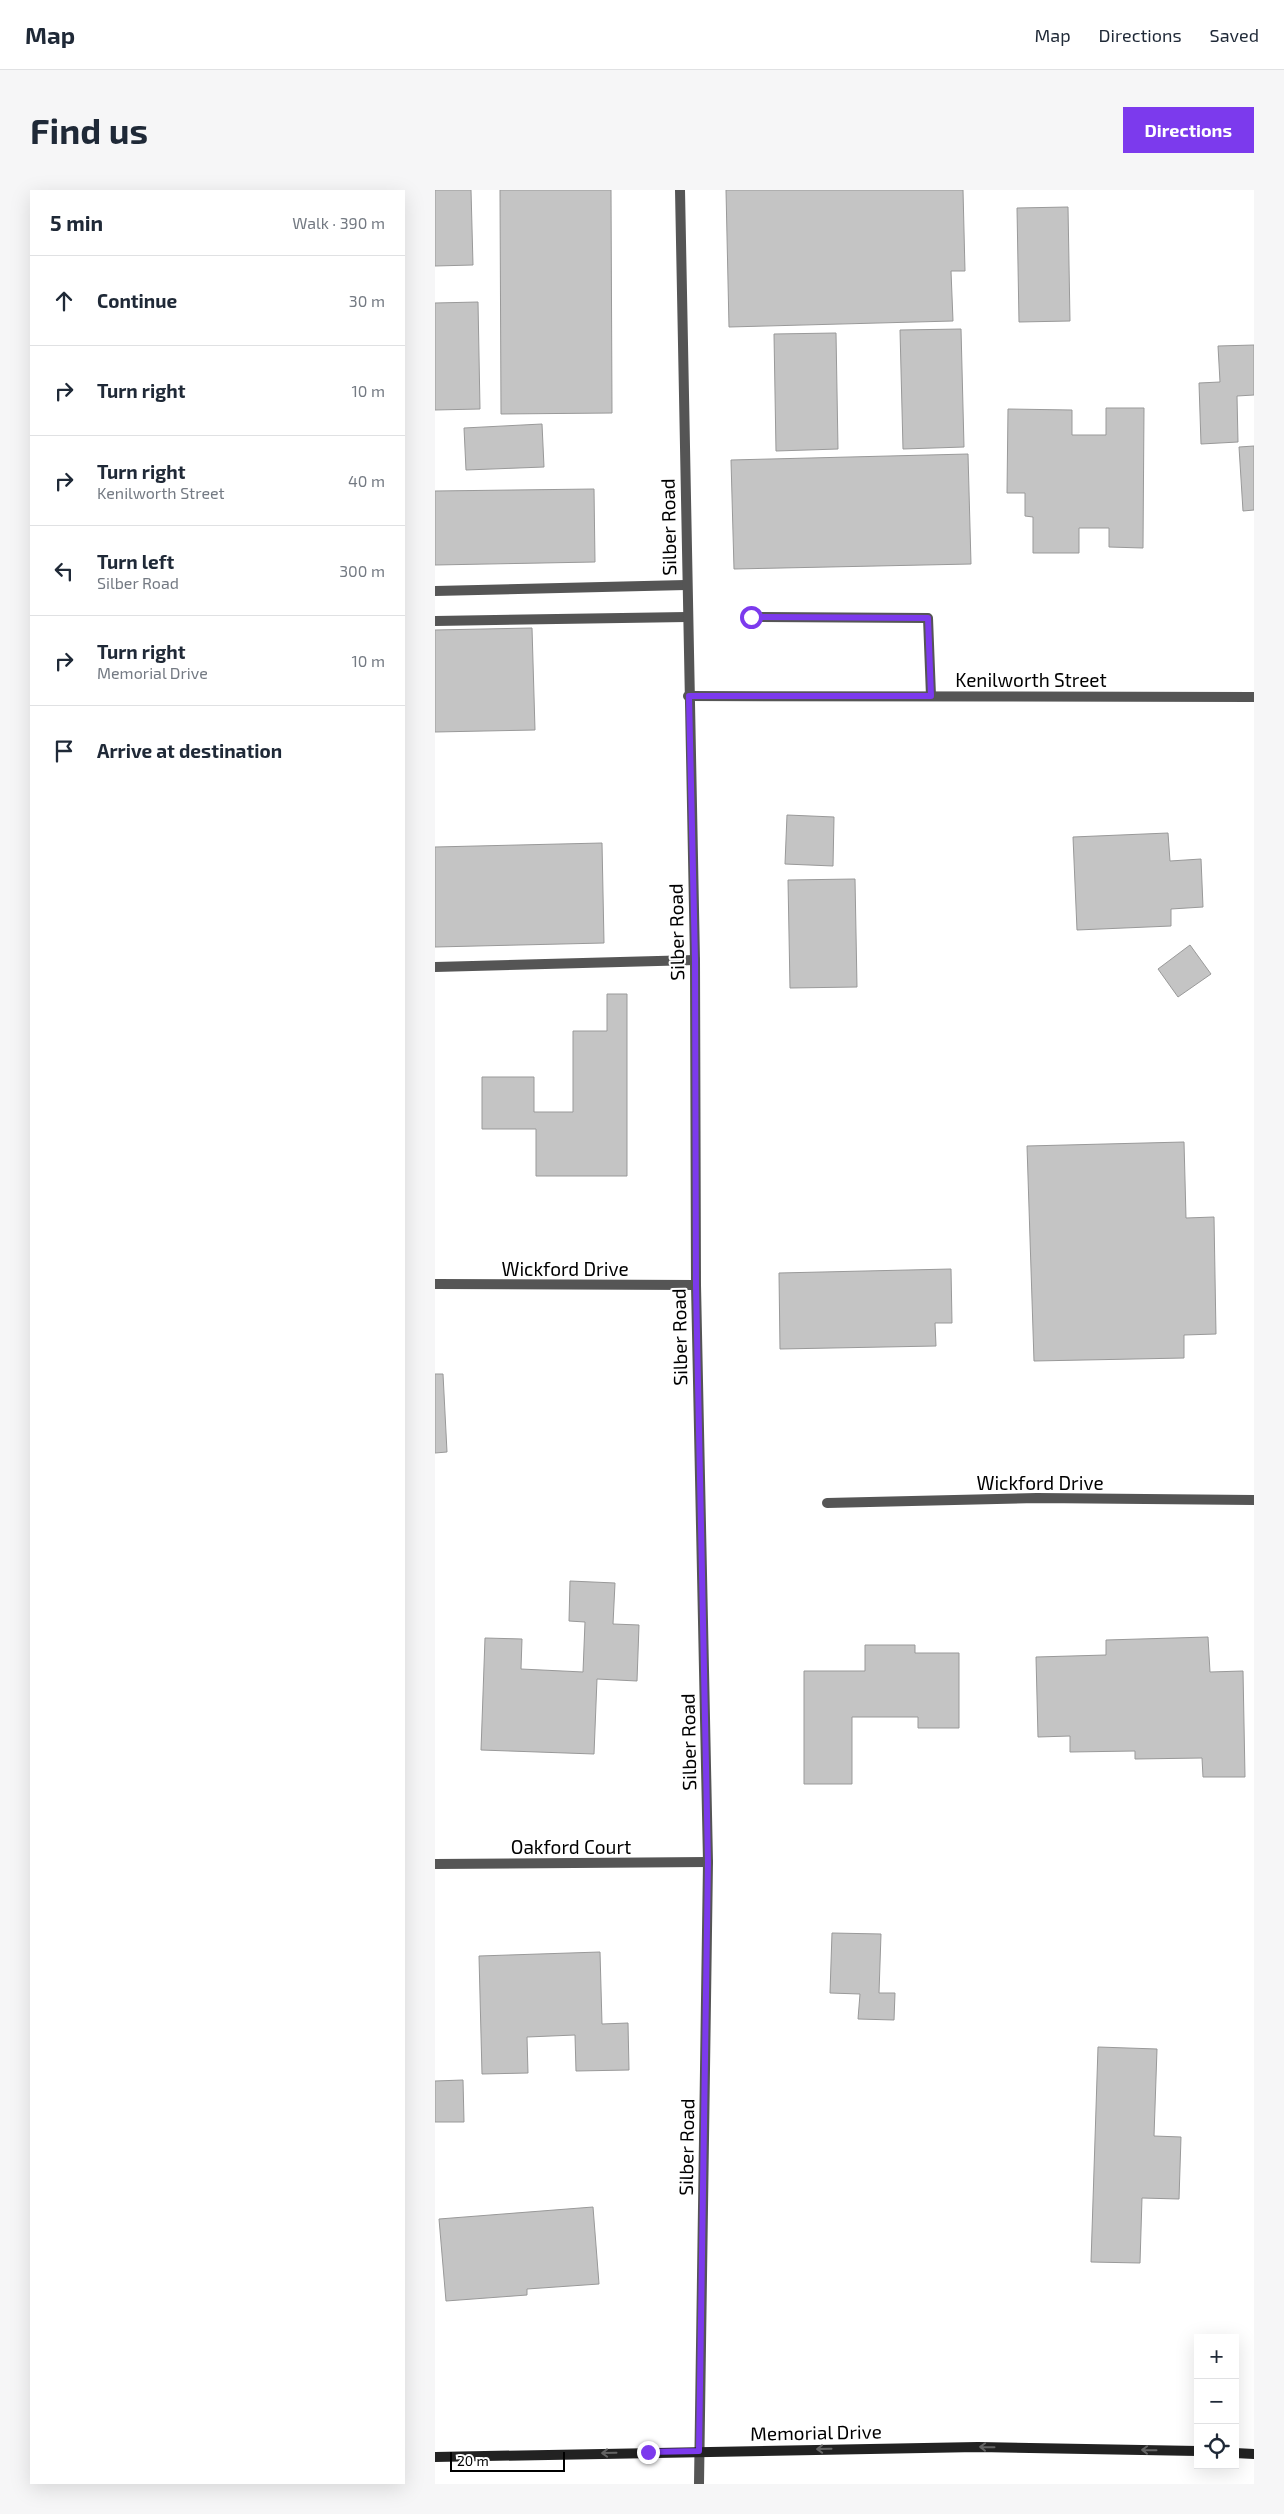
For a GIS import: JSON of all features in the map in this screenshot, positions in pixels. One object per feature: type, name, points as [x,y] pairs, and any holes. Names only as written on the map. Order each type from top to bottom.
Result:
[{"type":"main road","name":"Memorial Drive","points":[[435,2457],[978,2447],[1194,2451]]},
{"type":"main road","points":[[1239,2453],[1254,2454]]},
{"type":"street","name":"Silber Road","points":[[679,190],[695,960],[696,1286],[708,1862],[699,2484]]},
{"type":"street","points":[[435,591],[686,585]]},
{"type":"street","points":[[435,621],[687,617]]},
{"type":"street","points":[[751,617],[928,618],[931,696]]},
{"type":"street","name":"Kenilworth Street","points":[[689,696],[1254,697]]},
{"type":"street","points":[[435,967],[695,960]]},
{"type":"street","name":"Wickford Drive","points":[[435,1284],[696,1286]]},
{"type":"street","name":"Wickford Drive","points":[[827,1503],[1037,1498],[1254,1500]]},
{"type":"street","name":"Oakford Court","points":[[435,1864],[708,1862]]},
{"type":"building","points":[[435,190],[471,190],[473,265],[435,266]]},
{"type":"building","points":[[500,190],[611,190],[612,413],[501,414]]},
{"type":"building","points":[[726,190],[963,190],[965,271],[951,271],[953,321],[729,327]]},
{"type":"building","points":[[1068,207],[1070,321],[1019,322],[1017,208]]},
{"type":"building","points":[[478,302],[480,409],[435,410],[435,303]]},
{"type":"building","points":[[961,329],[964,447],[903,449],[900,330]]},
{"type":"building","points":[[836,333],[838,449],[776,451],[774,334]]},
{"type":"building","points":[[1254,345],[1254,395],[1237,396],[1238,442],[1201,444],[1199,383],[1220,382],[1218,346]]},
{"type":"building","points":[[1106,408],[1144,408],[1143,548],[1109,547],[1109,528],[1079,528],[1079,553],[1033,553],[1033,517],[1025,516],[1025,493],[1007,493],[1008,409],[1072,410],[1072,435],[1106,435]]},
{"type":"building","points":[[542,424],[544,467],[466,470],[464,428]]},
{"type":"building","points":[[1254,446],[1254,510],[1243,511],[1239,447]]},
{"type":"building","points":[[968,454],[971,564],[734,569],[731,460]]},
{"type":"building","points":[[594,489],[595,562],[435,565],[435,491]]},
{"type":"building","points":[[532,628],[535,730],[435,732],[435,630]]},
{"type":"building","points":[[787,815],[834,817],[833,866],[785,864]]},
{"type":"building","points":[[1168,833],[1170,861],[1201,859],[1203,907],[1171,909],[1171,926],[1077,930],[1073,837]]},
{"type":"building","points":[[602,843],[604,943],[435,947],[435,847]]},
{"type":"building","points":[[855,879],[857,987],[790,988],[788,880]]},
{"type":"building","points":[[1190,945],[1211,974],[1178,997],[1158,969]]},
{"type":"building","points":[[607,994],[627,994],[627,1176],[536,1176],[536,1129],[482,1129],[482,1077],[534,1077],[534,1112],[573,1112],[573,1031],[607,1031]]},
{"type":"building","points":[[1184,1142],[1186,1218],[1214,1217],[1216,1334],[1184,1335],[1184,1358],[1034,1361],[1027,1146]]},
{"type":"building","points":[[951,1269],[952,1323],[935,1323],[936,1346],[780,1349],[779,1273]]},
{"type":"building","points":[[435,1374],[443,1374],[447,1452],[435,1453]]},
{"type":"building","points":[[570,1581],[615,1583],[613,1624],[639,1625],[637,1681],[597,1679],[594,1754],[481,1750],[485,1638],[522,1639],[521,1669],[583,1672],[585,1622],[569,1621]]},
{"type":"building","points":[[1208,1637],[1210,1672],[1243,1671],[1245,1777],[1203,1777],[1202,1758],[1135,1759],[1135,1751],[1070,1752],[1070,1736],[1038,1737],[1036,1657],[1106,1655],[1106,1640]]},
{"type":"building","points":[[865,1645],[915,1645],[915,1653],[959,1653],[959,1728],[918,1728],[918,1717],[852,1717],[852,1784],[804,1784],[804,1671],[865,1671]]},
{"type":"building","points":[[832,1933],[881,1934],[879,1993],[895,1993],[894,2020],[858,2019],[860,1994],[830,1993]]},
{"type":"building","points":[[600,1952],[602,2024],[628,2023],[629,2070],[576,2071],[575,2035],[527,2037],[528,2073],[482,2074],[479,1956]]},
{"type":"building","points":[[1098,2047],[1157,2049],[1154,2136],[1181,2137],[1179,2199],[1142,2198],[1140,2263],[1091,2262]]},
{"type":"building","points":[[463,2080],[464,2122],[435,2122],[435,2081]]},
{"type":"building","points":[[593,2207],[599,2284],[527,2289],[527,2295],[446,2301],[439,2219]]},
{"type":"route","points":[[648,2452],[699,2451],[708,1862],[696,1286],[695,960],[689,696],[931,696],[928,618],[751,617]]}]
